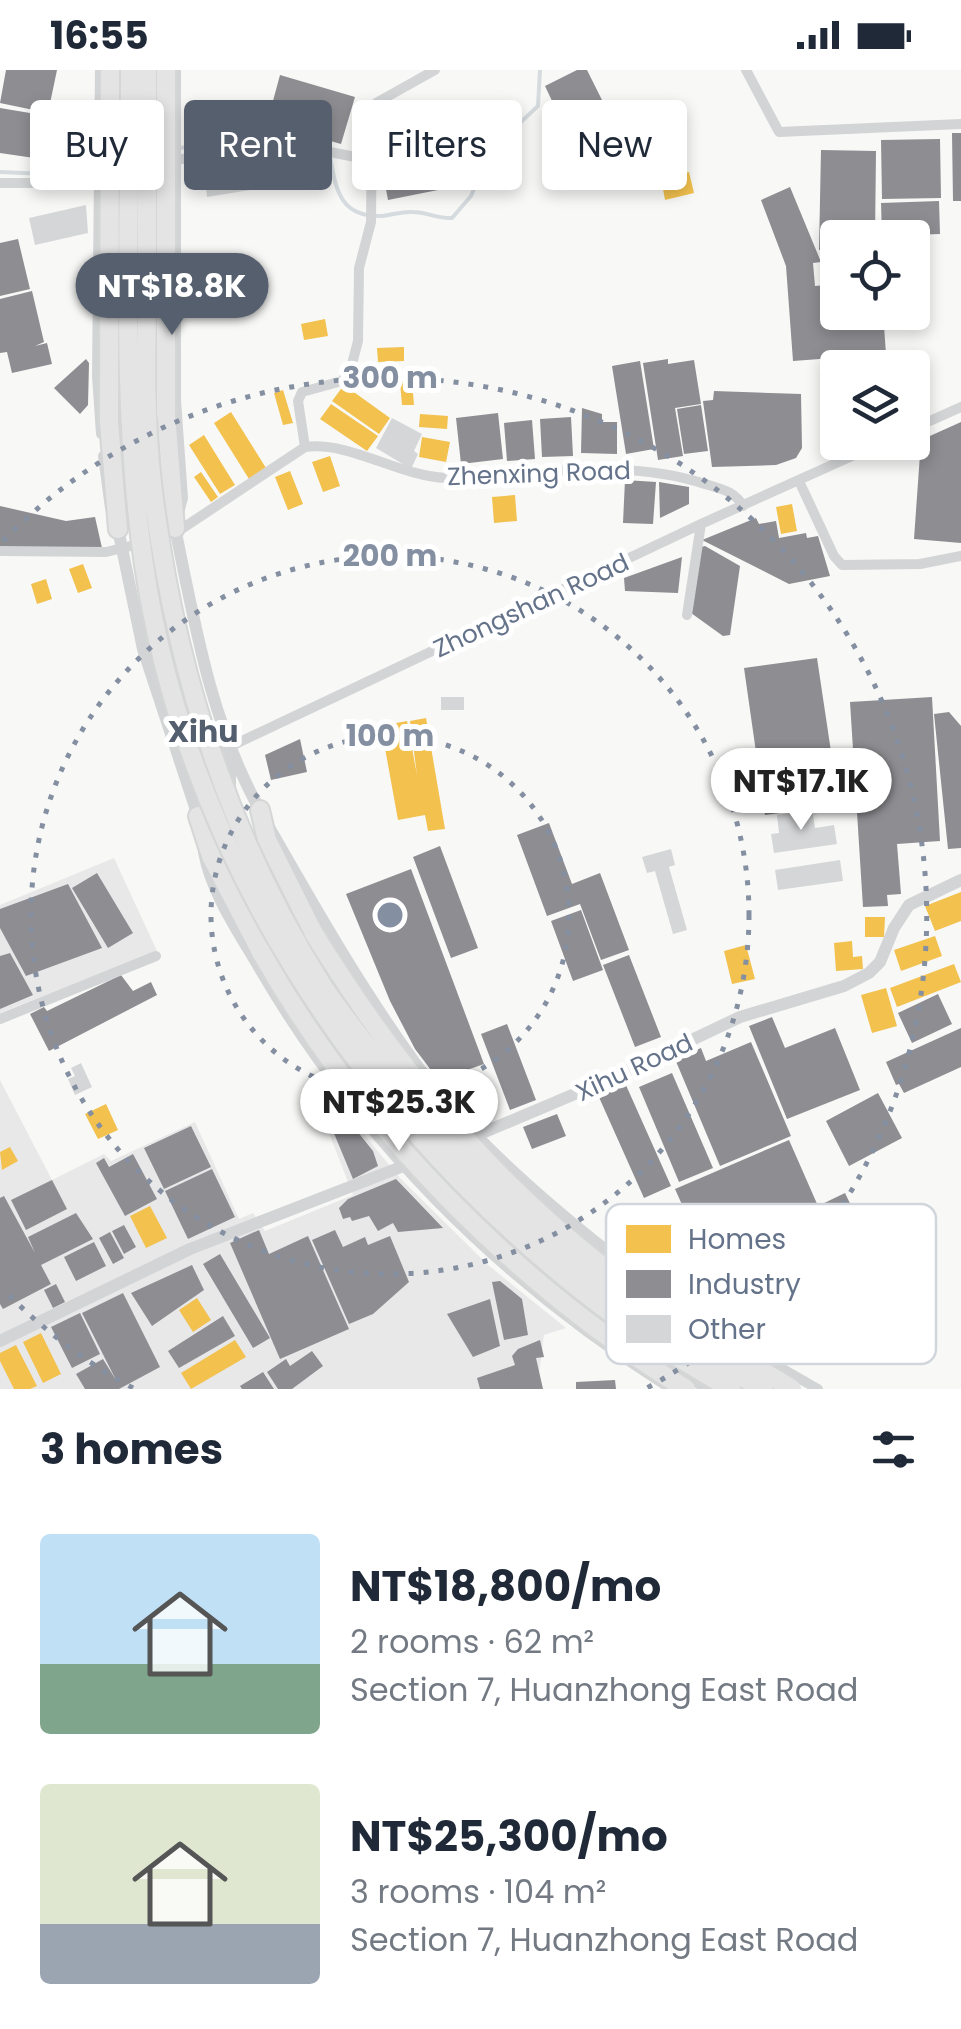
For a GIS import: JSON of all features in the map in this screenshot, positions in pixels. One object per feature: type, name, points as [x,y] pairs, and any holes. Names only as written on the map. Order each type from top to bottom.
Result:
[{"type":"highway","points":[[110,70],[109,423],[118,529]]},
{"type":"highway","points":[[127,70],[134,480],[144,567],[174,697],[196,766],[268,928],[311,999],[368,1076],[473,1196],[606,1309]]},
{"type":"highway","points":[[150,70],[146,394],[152,480],[176,632],[206,738],[247,846],[326,992],[416,1108],[468,1166],[540,1237],[606,1287]]},
{"type":"highway","points":[[166,70],[166,414],[176,531]]},
{"type":"highway","points":[[260,810],[267,840],[313,932],[373,1025],[423,1092],[529,1204],[606,1268]]},
{"type":"highway","points":[[198,816],[211,856],[260,950],[312,1036],[410,1159],[444,1194],[572,1310],[606,1334]]},
{"type":"highway","points":[[650,1364],[686,1389]]},
{"type":"highway","points":[[689,1364],[731,1389]]},
{"type":"highway","points":[[723,1364],[764,1389]]},
{"type":"highway","points":[[750,1364],[792,1389]]},
{"type":"street","points":[[99,100],[100,70]]},
{"type":"street","points":[[126,100],[127,70]]},
{"type":"street","points":[[150,70],[150,100]]},
{"type":"street","points":[[176,70],[176,400],[183,498],[176,531],[204,666],[230,748],[260,810],[348,965],[425,1075],[477,1136],[606,1249]]},
{"type":"street","points":[[381,100],[435,70]]},
{"type":"street","points":[[746,70],[779,132],[961,124]]},
{"type":"street","points":[[164,158],[268,146],[304,147],[352,156]]},
{"type":"street","points":[[0,183],[30,182]]},
{"type":"street","points":[[98,190],[97,376],[106,497],[118,529],[144,649],[198,816],[206,864],[226,911],[313,1056],[403,1167],[487,1250],[548,1304],[606,1348]]},
{"type":"street","points":[[118,529],[127,479],[123,190]]},
{"type":"street","points":[[151,190],[152,424],[164,517],[176,531]]},
{"type":"street","points":[[0,550],[122,550],[176,531],[304,446],[298,401],[302,392],[342,381],[355,355],[359,268],[371,222],[371,190]]},
{"type":"street","points":[[930,421],[961,407]]},
{"type":"street","name":"Zhenxing Road","points":[[304,446],[323,444],[410,473],[446,478],[595,468],[647,470],[681,476],[736,494],[743,506]]},
{"type":"street","name":"Zhongshan Road","points":[[180,770],[700,524],[844,460]]},
{"type":"street","points":[[799,481],[834,556],[842,565],[920,564],[961,556]]},
{"type":"street","points":[[687,615],[700,524]]},
{"type":"street","points":[[230,748],[230,790],[268,879],[330,990],[390,1068],[504,1198],[606,1282]]},
{"type":"street","points":[[198,816],[224,852],[251,911],[287,974],[364,1080],[469,1199],[606,1316]]},
{"type":"street","name":"Xihu Road","points":[[0,1341],[207,1242],[477,1136],[593,1087],[740,1017],[844,986],[870,973],[880,962],[909,905],[961,880]]},
{"type":"street","points":[[0,1018],[156,956]]},
{"type":"street","points":[[631,1364],[671,1389]]},
{"type":"street","points":[[667,1364],[710,1389]]},
{"type":"street","points":[[730,1364],[772,1389]]},
{"type":"street","points":[[775,1364],[818,1389]]},
{"type":"shaded area","points":[[114,858],[157,951],[0,1013],[0,905]]},
{"type":"shaded area","points":[[0,1080],[52,1180],[104,1154],[111,1161],[195,1122],[239,1219],[253,1213],[265,1231],[353,1195],[314,1094],[327,1090],[401,1179],[488,1265],[566,1328],[544,1335],[537,1389],[0,1389]]},
{"type":"building: Homes","points":[[687,172],[694,193],[665,200],[663,190],[687,190]]},
{"type":"building: Homes","points":[[325,319],[328,336],[304,340],[301,324]]},
{"type":"building: Homes","points":[[404,347],[404,361],[378,362],[377,348]]},
{"type":"building: Homes","points":[[412,381],[414,405],[402,405],[400,382]]},
{"type":"building: Homes","points":[[344,385],[390,418],[379,434],[332,401]]},
{"type":"building: Homes","points":[[283,390],[293,423],[283,425],[274,393]]},
{"type":"building: Homes","points":[[331,404],[378,436],[367,451],[320,419]]},
{"type":"building: Homes","points":[[231,412],[266,468],[249,479],[214,423]]},
{"type":"building: Homes","points":[[420,414],[448,416],[447,429],[419,427]]},
{"type":"building: Homes","points":[[204,435],[235,485],[220,494],[189,445]]},
{"type":"building: Homes","points":[[422,437],[450,442],[446,462],[419,457]]},
{"type":"building: Homes","points":[[330,456],[340,486],[323,492],[312,462]]},
{"type":"building: Homes","points":[[290,471],[303,504],[288,510],[275,477]]},
{"type":"building: Homes","points":[[201,472],[218,497],[211,502],[194,477]]},
{"type":"building: Homes","points":[[515,495],[517,521],[494,523],[492,497]]},
{"type":"building: Homes","points":[[792,504],[797,531],[781,534],[776,507]]},
{"type":"building: Homes","points":[[83,564],[92,588],[78,593],[69,569]]},
{"type":"building: Homes","points":[[46,579],[52,599],[37,604],[31,584]]},
{"type":"building: Homes","points":[[426,718],[445,829],[428,831],[425,815],[398,820],[381,726],[407,721],[417,775],[410,721]]},
{"type":"building: Homes","points":[[961,892],[961,921],[935,931],[925,906]]},
{"type":"building: Homes","points":[[865,917],[885,917],[884,937],[865,937]]},
{"type":"building: Homes","points":[[935,936],[942,956],[901,971],[894,950]]},
{"type":"building: Homes","points":[[852,941],[853,957],[862,956],[863,969],[836,971],[834,943]]},
{"type":"building: Homes","points":[[746,945],[755,979],[732,984],[724,951]]},
{"type":"building: Homes","points":[[954,964],[961,982],[897,1007],[890,988]]},
{"type":"building: Homes","points":[[886,988],[897,1026],[872,1033],[861,995]]},
{"type":"building: Homes","points":[[106,1104],[118,1130],[98,1139],[85,1114]]},
{"type":"building: Homes","points":[[10,1147],[18,1161],[2,1170],[0,1152]]},
{"type":"building: Homes","points":[[150,1206],[167,1238],[146,1248],[130,1216]]},
{"type":"building: Homes","points":[[197,1298],[211,1320],[193,1332],[179,1310]]},
{"type":"building: Homes","points":[[41,1333],[61,1374],[43,1383],[23,1342]]},
{"type":"building: Homes","points":[[235,1340],[246,1357],[191,1389],[181,1373]]},
{"type":"building: Homes","points":[[16,1345],[37,1386],[30,1389],[14,1389],[0,1361],[0,1353]]},
{"type":"building: Industry","points":[[6,70],[57,70],[51,100],[30,100],[30,109],[0,103]]},
{"type":"building: Industry","points":[[577,70],[587,70],[602,100],[552,100],[545,86]]},
{"type":"building: Industry","points":[[280,75],[355,97],[341,144],[332,141],[332,100],[273,100]]},
{"type":"building: Industry","points":[[0,108],[30,113],[30,157],[0,153]]},
{"type":"building: Industry","points":[[952,133],[961,133],[961,201],[953,201]]},
{"type":"building: Industry","points":[[940,139],[941,198],[882,199],[881,140]]},
{"type":"building: Industry","points":[[821,150],[876,151],[875,220],[820,220],[819,250]]},
{"type":"building: Industry","points":[[790,187],[820,260],[813,263],[815,286],[820,286],[820,330],[884,330],[886,350],[820,350],[820,359],[793,361],[786,266],[761,200]]},
{"type":"building: Industry","points":[[386,190],[438,190],[388,200]]},
{"type":"building: Industry","points":[[939,201],[940,234],[930,234],[930,220],[882,220],[881,203]]},
{"type":"building: Industry","points":[[18,239],[30,289],[0,296],[0,243]]},
{"type":"building: Industry","points":[[32,291],[44,342],[35,346],[47,343],[52,364],[12,373],[7,352],[0,353],[0,299]]},
{"type":"building: Industry","points":[[86,359],[88,405],[80,414],[54,388]]},
{"type":"building: Industry","points":[[668,359],[668,364],[694,360],[701,404],[675,408],[683,456],[658,460],[643,363]]},
{"type":"building: Industry","points":[[640,361],[654,449],[626,454],[612,366]]},
{"type":"building: Industry","points":[[714,391],[801,394],[802,448],[796,458],[776,465],[712,467],[703,401],[713,400]]},
{"type":"building: Industry","points":[[701,405],[708,451],[684,454],[677,409]]},
{"type":"building: Industry","points":[[582,408],[602,414],[602,422],[617,422],[617,454],[581,453]]},
{"type":"building: Industry","points":[[498,413],[503,459],[461,464],[456,418]]},
{"type":"building: Industry","points":[[571,417],[573,456],[542,457],[540,419]]},
{"type":"building: Industry","points":[[532,420],[535,459],[507,461],[504,423]]},
{"type":"building: Industry","points":[[961,422],[961,543],[914,539],[920,460],[930,460],[930,436]]},
{"type":"building: Industry","points":[[625,480],[656,482],[653,524],[623,523]]},
{"type":"building: Industry","points":[[659,482],[689,487],[689,504],[660,518]]},
{"type":"building: Industry","points":[[0,506],[66,521],[95,517],[102,548],[0,547]]},
{"type":"building: Industry","points":[[756,518],[759,524],[776,521],[779,538],[806,533],[807,538],[818,536],[830,576],[789,584],[702,540]]},
{"type":"building: Industry","points":[[701,547],[740,566],[730,635],[723,636],[691,613]]},
{"type":"building: Industry","points":[[682,557],[678,593],[625,591],[624,578]]},
{"type":"building: Industry","points":[[817,658],[839,805],[765,815],[744,668]]},
{"type":"building: Industry","points":[[932,697],[940,841],[897,844],[901,894],[887,895],[888,906],[863,907],[850,702]]},
{"type":"building: Industry","points":[[949,712],[961,726],[961,848],[948,849],[934,714]]},
{"type":"building: Industry","points":[[300,739],[307,772],[271,780],[265,755]]},
{"type":"building: Industry","points":[[549,823],[572,884],[600,873],[629,950],[601,960],[580,904],[547,916],[517,835]]},
{"type":"building: Industry","points":[[440,846],[478,948],[451,958],[413,857]]},
{"type":"building: Industry","points":[[411,869],[484,1064],[437,1078],[415,1049],[390,1001],[346,894]]},
{"type":"building: Industry","points":[[97,873],[133,933],[108,948],[72,888]]},
{"type":"building: Industry","points":[[68,884],[102,948],[26,976],[0,928],[0,909]]},
{"type":"building: Industry","points":[[581,910],[603,970],[573,981],[551,921]]},
{"type":"building: Industry","points":[[10,953],[33,995],[0,1009],[0,956]]},
{"type":"building: Industry","points":[[629,955],[661,1037],[635,1047],[603,965]]},
{"type":"building: Industry","points":[[121,975],[133,991],[151,982],[157,995],[49,1051],[30,1014],[44,1007],[47,1011]]},
{"type":"building: Industry","points":[[938,994],[952,1024],[912,1043],[898,1013]]},
{"type":"building: Industry","points":[[772,1017],[785,1048],[835,1028],[860,1090],[787,1119],[749,1026]]},
{"type":"building: Industry","points":[[507,1024],[536,1100],[510,1110],[481,1034]]},
{"type":"building: Industry","points":[[961,1028],[961,1067],[904,1093],[896,1085],[886,1062]]},
{"type":"building: Industry","points":[[751,1042],[791,1136],[720,1166],[675,1059],[701,1048],[706,1061]]},
{"type":"building: Industry","points":[[672,1073],[713,1168],[679,1182],[639,1087]]},
{"type":"building: Industry","points":[[625,1083],[671,1186],[644,1198],[598,1095]]},
{"type":"building: Industry","points":[[325,1091],[373,1151],[378,1166],[353,1179],[318,1095]]},
{"type":"building: Industry","points":[[878,1093],[902,1138],[849,1166],[826,1121]]},
{"type":"building: Industry","points":[[557,1114],[566,1136],[532,1149],[523,1127]]},
{"type":"building: Industry","points":[[191,1126],[211,1167],[164,1189],[144,1148]]},
{"type":"building: Industry","points":[[789,1140],[817,1204],[682,1204],[675,1189]]},
{"type":"building: Industry","points":[[133,1154],[157,1199],[125,1216],[96,1163],[104,1158],[109,1167]]},
{"type":"building: Industry","points":[[212,1169],[235,1217],[188,1239],[165,1191]]},
{"type":"building: Industry","points":[[396,1179],[443,1228],[398,1232],[393,1223],[378,1231],[369,1216],[352,1221],[350,1217],[343,1219],[339,1208],[348,1199]]},
{"type":"building: Industry","points":[[52,1180],[67,1209],[26,1230],[11,1200]]},
{"type":"building: Industry","points":[[845,1193],[850,1204],[822,1204]]},
{"type":"building: Industry","points":[[4,1196],[35,1253],[28,1237],[76,1213],[93,1239],[41,1265],[51,1284],[3,1309],[0,1198]]},
{"type":"building: Industry","points":[[124,1225],[136,1247],[124,1254],[112,1231]]},
{"type":"building: Industry","points":[[259,1230],[269,1254],[308,1236],[349,1329],[280,1359],[230,1243]]},
{"type":"building: Industry","points":[[335,1230],[343,1247],[365,1237],[368,1245],[390,1236],[409,1282],[373,1314],[349,1324],[312,1240]]},
{"type":"building: Industry","points":[[110,1232],[124,1258],[113,1264],[99,1238]]},
{"type":"building: Industry","points":[[94,1242],[106,1266],[76,1281],[64,1257]]},
{"type":"building: Industry","points":[[220,1254],[270,1338],[253,1348],[203,1264]]},
{"type":"building: Industry","points":[[192,1265],[204,1290],[152,1326],[131,1293]]},
{"type":"building: Industry","points":[[500,1281],[522,1299],[528,1335],[504,1340],[492,1282]]},
{"type":"building: Industry","points":[[56,1284],[65,1302],[53,1308],[44,1290]]},
{"type":"building: Industry","points":[[123,1293],[160,1367],[119,1389],[85,1389],[76,1374],[103,1359],[116,1380],[82,1313]]},
{"type":"building: Industry","points":[[490,1299],[500,1346],[473,1357],[447,1314]]},
{"type":"building: Industry","points":[[80,1313],[100,1354],[72,1368],[51,1327]]},
{"type":"building: Industry","points":[[223,1316],[235,1336],[179,1368],[168,1351]]},
{"type":"building: Industry","points":[[540,1340],[544,1357],[536,1358],[543,1389],[480,1389],[477,1378],[515,1365],[512,1356],[518,1349]]},
{"type":"building: Industry","points":[[312,1351],[323,1366],[292,1389],[278,1389],[267,1372],[286,1359],[290,1366]]},
{"type":"building: Industry","points":[[263,1372],[274,1389],[242,1389],[240,1386]]},
{"type":"building: Industry","points":[[615,1380],[616,1389],[576,1389],[576,1382]]},
{"type":"building: Other","points":[[206,190],[250,190],[207,197]]},
{"type":"building: Other","points":[[86,205],[88,233],[35,245],[29,218]]},
{"type":"building: Other","points":[[392,418],[422,434],[411,469],[376,448]]},
{"type":"building: Other","points":[[441,697],[464,697],[464,710],[441,710]]},
{"type":"building: Other","points":[[812,809],[815,828],[834,825],[837,844],[774,853],[771,834],[779,833],[777,815]]},
{"type":"building: Other","points":[[671,849],[675,865],[669,867],[687,930],[673,934],[655,871],[647,873],[642,857]]},
{"type":"building: Other","points":[[840,860],[843,881],[778,890],[775,870]]},
{"type":"building: Other","points":[[81,1063],[92,1087],[75,1095],[68,1079],[75,1076],[71,1068]]},
{"type":"waterway","points":[[180,148],[282,133],[327,144],[339,193],[354,210],[366,215],[409,212],[452,218],[471,196],[490,151],[538,106],[540,70]]},
{"type":"waterway","points":[[0,172],[30,173]]},
{"type":"district","name":"Xihu","points":[[203,732]]}]
